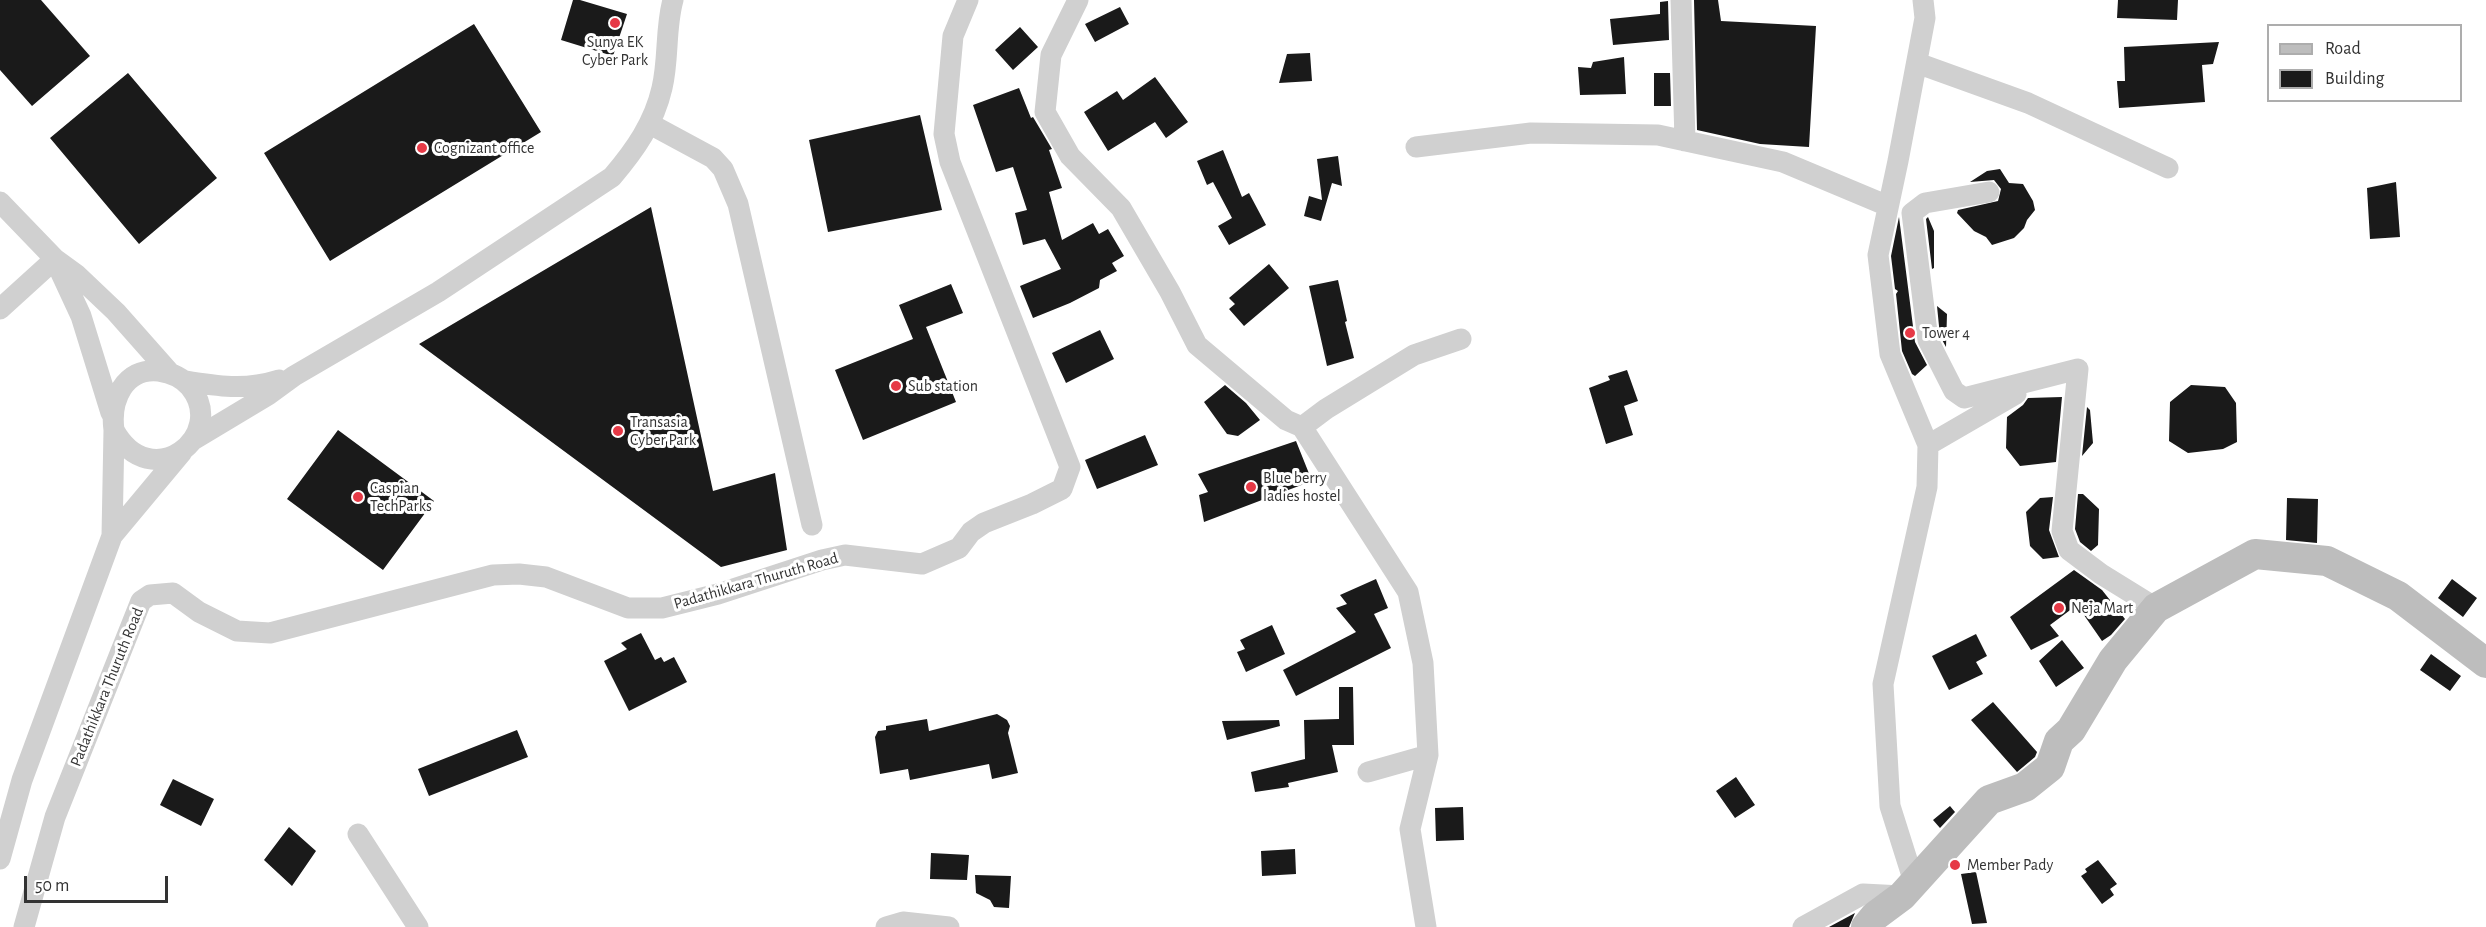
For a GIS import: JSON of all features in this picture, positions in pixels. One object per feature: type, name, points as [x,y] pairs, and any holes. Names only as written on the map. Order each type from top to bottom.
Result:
[{"type":"main road","points":[[1876,923],[1989,800],[2025,787],[2050,767],[2059,741],[2071,730],[2113,660],[2156,608],[2256,554],[2327,561],[2398,596],[2486,663]]},
{"type":"street","points":[[55,259],[81,316],[122,444],[134,454],[150,459],[166,458],[268,395],[294,376],[438,292],[612,177],[634,152],[651,124],[662,88],[668,17],[673,0]]},
{"type":"street","name":"Padathikkara Thuruth Road","points":[[24,927],[55,817],[134,617],[141,601],[150,595],[173,593],[199,612],[237,631],[270,633],[493,575],[519,574],[546,577],[628,608],[662,608],[718,594],[822,560],[845,555],[922,564],[959,548],[971,532],[984,523],[1062,489],[1070,467],[950,162],[944,134],[953,36],[968,0]]},
{"type":"street","points":[[1078,0],[1050,55],[1045,112],[1070,156],[1121,208],[1170,292],[1197,345],[1286,420],[1302,427],[1352,501],[1408,592],[1423,663],[1428,754],[1410,829],[1426,927]]},
{"type":"street","points":[[1681,0],[1685,141]]},
{"type":"street","points":[[1803,927],[1863,894],[1908,889],[1890,806],[1883,684],[1927,487],[1928,445],[1890,354],[1878,255],[1925,18],[1923,0]]},
{"type":"street","points":[[1917,63],[2028,103],[2168,168]]},
{"type":"street","points":[[651,124],[713,158],[723,170],[738,204],[812,525]]},
{"type":"street","points":[[1416,147],[1531,133],[1658,135],[1783,162],[1888,206]]},
{"type":"street","points":[[1989,192],[1925,203],[1912,213],[1928,340],[1954,391],[1964,398],[2078,369],[2062,531],[2069,550],[2101,574],[2156,608]]},
{"type":"street","points":[[0,202],[55,259],[77,275],[116,312],[195,393],[201,409],[200,425],[187,446],[112,536],[22,780],[0,859]]},
{"type":"street","points":[[0,309],[55,259]]},
{"type":"street","points":[[1302,427],[1326,409],[1414,355],[1461,339]]},
{"type":"street","points":[[112,536],[113,421],[115,397],[124,384],[138,374],[154,371],[236,388],[254,387],[294,376]]},
{"type":"street","points":[[1928,445],[2016,393]]},
{"type":"street","points":[[1368,772],[1428,754]]},
{"type":"street","points":[[358,834],[418,927]]},
{"type":"street","points":[[886,927],[903,922],[949,927]]},
{"type":"building","points":[[0,0],[41,0],[90,56],[32,106],[0,70]]},
{"type":"building","points":[[573,0],[627,14],[613,56],[561,40]]},
{"type":"building","points":[[1694,0],[1718,0],[1721,21],[1816,26],[1809,147],[1760,144],[1697,130]]},
{"type":"building","points":[[2118,0],[2178,0],[2177,20],[2117,18]]},
{"type":"building","points":[[1668,1],[1669,40],[1613,45],[1610,19],[1660,14],[1660,2]]},
{"type":"building","points":[[1120,7],[1129,24],[1095,42],[1085,24]]},
{"type":"building","points":[[474,24],[541,132],[330,261],[264,153]]},
{"type":"building","points":[[1020,27],[1038,47],[1013,70],[995,50]]},
{"type":"building","points":[[2219,42],[2213,64],[2202,65],[2205,102],[2119,108],[2117,81],[2125,81],[2124,47]]},
{"type":"building","points":[[1310,53],[1312,81],[1279,83],[1287,54]]},
{"type":"building","points":[[1624,57],[1626,94],[1580,95],[1578,67],[1591,68],[1593,62]]},
{"type":"building","points":[[128,73],[217,178],[139,244],[50,138]]},
{"type":"building","points":[[1654,73],[1670,73],[1671,106],[1654,106]]},
{"type":"building","points":[[1155,77],[1188,122],[1166,138],[1155,122],[1108,151],[1084,112],[1117,91],[1123,100]]},
{"type":"building","points":[[1019,88],[1031,118],[1033,117],[1052,149],[1049,150],[1062,188],[1049,192],[1062,240],[1093,223],[1099,234],[1108,229],[1124,256],[1112,263],[1117,271],[1100,280],[1099,288],[1033,318],[1020,286],[1061,269],[1045,239],[1023,245],[1015,213],[1027,210],[1013,167],[996,172],[973,105]]},
{"type":"building","points":[[920,115],[942,210],[828,232],[809,140]]},
{"type":"building","points":[[1223,150],[1242,197],[1249,193],[1266,225],[1229,245],[1218,226],[1232,218],[1213,182],[1207,185],[1197,161]]},
{"type":"building","points":[[1338,156],[1342,186],[1332,183],[1321,221],[1304,216],[1309,196],[1322,200],[1317,159]]},
{"type":"building","points":[[2000,169],[2009,183],[2023,184],[2033,201],[2035,210],[2024,228],[2014,238],[1992,245],[1986,237],[1974,231],[1957,213],[1958,210],[1998,201],[2001,189],[1994,180],[1970,182],[1987,171]]},
{"type":"building","points":[[2396,182],[2400,237],[2370,239],[2367,188]]},
{"type":"building","name":"Transasia Cyber Park","points":[[651,207],[713,491],[775,473],[787,550],[721,567],[419,344]]},
{"type":"building","points":[[1899,217],[1915,342],[1927,365],[1915,376],[1902,351],[1896,294],[1898,291],[1895,289],[1891,256]]},
{"type":"building","points":[[1928,217],[1934,231],[1934,268],[1932,269],[1926,219]]},
{"type":"building","points":[[1269,264],[1289,288],[1244,326],[1229,309],[1235,304],[1229,298]]},
{"type":"building","points":[[1338,280],[1354,358],[1327,366],[1309,286]]},
{"type":"building","name":"Sub station","points":[[951,284],[963,313],[926,327],[956,402],[863,440],[835,370],[913,339],[899,305]]},
{"type":"building","points":[[1937,306],[1947,314],[1946,347],[1940,336]]},
{"type":"building","points":[[1100,330],[1114,359],[1066,383],[1052,353]]},
{"type":"building","points":[[1627,370],[1638,401],[1624,406],[1633,435],[1606,444],[1589,388],[1610,380],[1608,376]]},
{"type":"building","points":[[1225,385],[1246,403],[1260,420],[1238,436],[1227,434],[1204,402]]},
{"type":"building","points":[[2191,385],[2225,387],[2236,403],[2237,442],[2223,449],[2188,453],[2169,441],[2170,402]]},
{"type":"building","points":[[2062,397],[2056,462],[2020,466],[2006,448],[2007,417],[2023,405],[2028,398]]},
{"type":"building","points":[[2087,407],[2090,410],[2093,443],[2082,456]]},
{"type":"building","points":[[338,430],[434,501],[383,570],[287,499]]},
{"type":"building","points":[[1145,435],[1158,465],[1097,489],[1085,460]]},
{"type":"building","name":"Blue berry ladies hostel","points":[[1296,441],[1312,481],[1204,522],[1199,495],[1208,492],[1198,474]]},
{"type":"building","points":[[2078,494],[2083,494],[2099,509],[2098,545],[2091,551],[2080,542],[2075,529]]},
{"type":"building","points":[[2053,497],[2049,530],[2059,557],[2043,559],[2030,546],[2026,512],[2040,498]]},
{"type":"building","points":[[2287,498],[2318,499],[2317,543],[2286,540]]},
{"type":"building","points":[[2074,570],[2102,590],[2125,619],[2111,635],[2102,641],[2077,605],[2050,625],[2059,636],[2031,650],[2010,617]]},
{"type":"building","points":[[1376,579],[1388,608],[1374,614],[1391,648],[1296,696],[1283,670],[1356,632],[1336,608],[1347,604],[1340,595]]},
{"type":"building","points":[[2452,579],[2477,598],[2463,617],[2438,598]]},
{"type":"building","points":[[1272,625],[1285,654],[1246,672],[1237,652],[1245,649],[1240,640]]},
{"type":"building","points":[[641,633],[655,660],[661,657],[664,662],[674,657],[687,682],[629,711],[604,661],[627,649],[621,643]]},
{"type":"building","points":[[1976,634],[1987,656],[1976,662],[1983,674],[1949,690],[1932,656]]},
{"type":"building","points":[[2062,640],[2084,668],[2056,687],[2039,661]]},
{"type":"building","points":[[2431,654],[2461,676],[2450,691],[2420,670]]},
{"type":"building","points":[[1339,687],[1353,687],[1354,745],[1332,745],[1338,772],[1288,783],[1289,787],[1255,792],[1251,772],[1305,759],[1304,720],[1339,719]]},
{"type":"building","points":[[1993,702],[2037,752],[2035,757],[2017,772],[1971,720]]},
{"type":"building","points":[[997,714],[1007,720],[1010,726],[1008,733],[1018,773],[992,779],[989,764],[910,780],[908,769],[880,774],[875,737],[878,731],[886,730],[886,726],[927,719],[929,731]]},
{"type":"building","points":[[1279,720],[1280,726],[1227,740],[1222,721]]},
{"type":"building","points":[[517,730],[528,757],[429,796],[418,769]]},
{"type":"building","points":[[1736,777],[1755,805],[1735,818],[1716,791]]},
{"type":"building","points":[[173,779],[214,799],[201,826],[160,805]]},
{"type":"building","points":[[1950,806],[1955,812],[1940,828],[1933,820]]},
{"type":"building","points":[[1463,807],[1464,840],[1436,841],[1435,808]]},
{"type":"building","points":[[289,827],[316,851],[292,886],[264,860]]},
{"type":"building","points":[[1295,849],[1296,874],[1262,876],[1261,851]]},
{"type":"building","points":[[931,853],[969,855],[967,880],[930,879]]},
{"type":"building","points":[[2098,860],[2117,884],[2110,889],[2114,895],[2102,904],[2081,876],[2087,872],[2085,869]]},
{"type":"building","points":[[1976,872],[1987,923],[1972,924],[1961,874]]},
{"type":"building","points":[[975,875],[1011,876],[1009,908],[994,907],[990,900],[976,893]]},
{"type":"building","points":[[1855,913],[1849,927],[1829,927]]},
{"type":"place","name":"Sunya EK Cyber Park","points":[[615,23]]},
{"type":"place","name":"Cognizant office","points":[[422,148]]},
{"type":"place","name":"Tower 4","points":[[1910,333]]},
{"type":"place","name":"Sub station","points":[[896,386]]},
{"type":"place","name":"Transasia Cyber Park","points":[[618,431]]},
{"type":"place","name":"Blue berry ladies hostel","points":[[1251,487]]},
{"type":"place","name":"Caspian TechParks","points":[[358,497]]},
{"type":"place","name":"Neja Mart","points":[[2059,608]]},
{"type":"place","name":"Member Pady","points":[[1955,865]]}]
